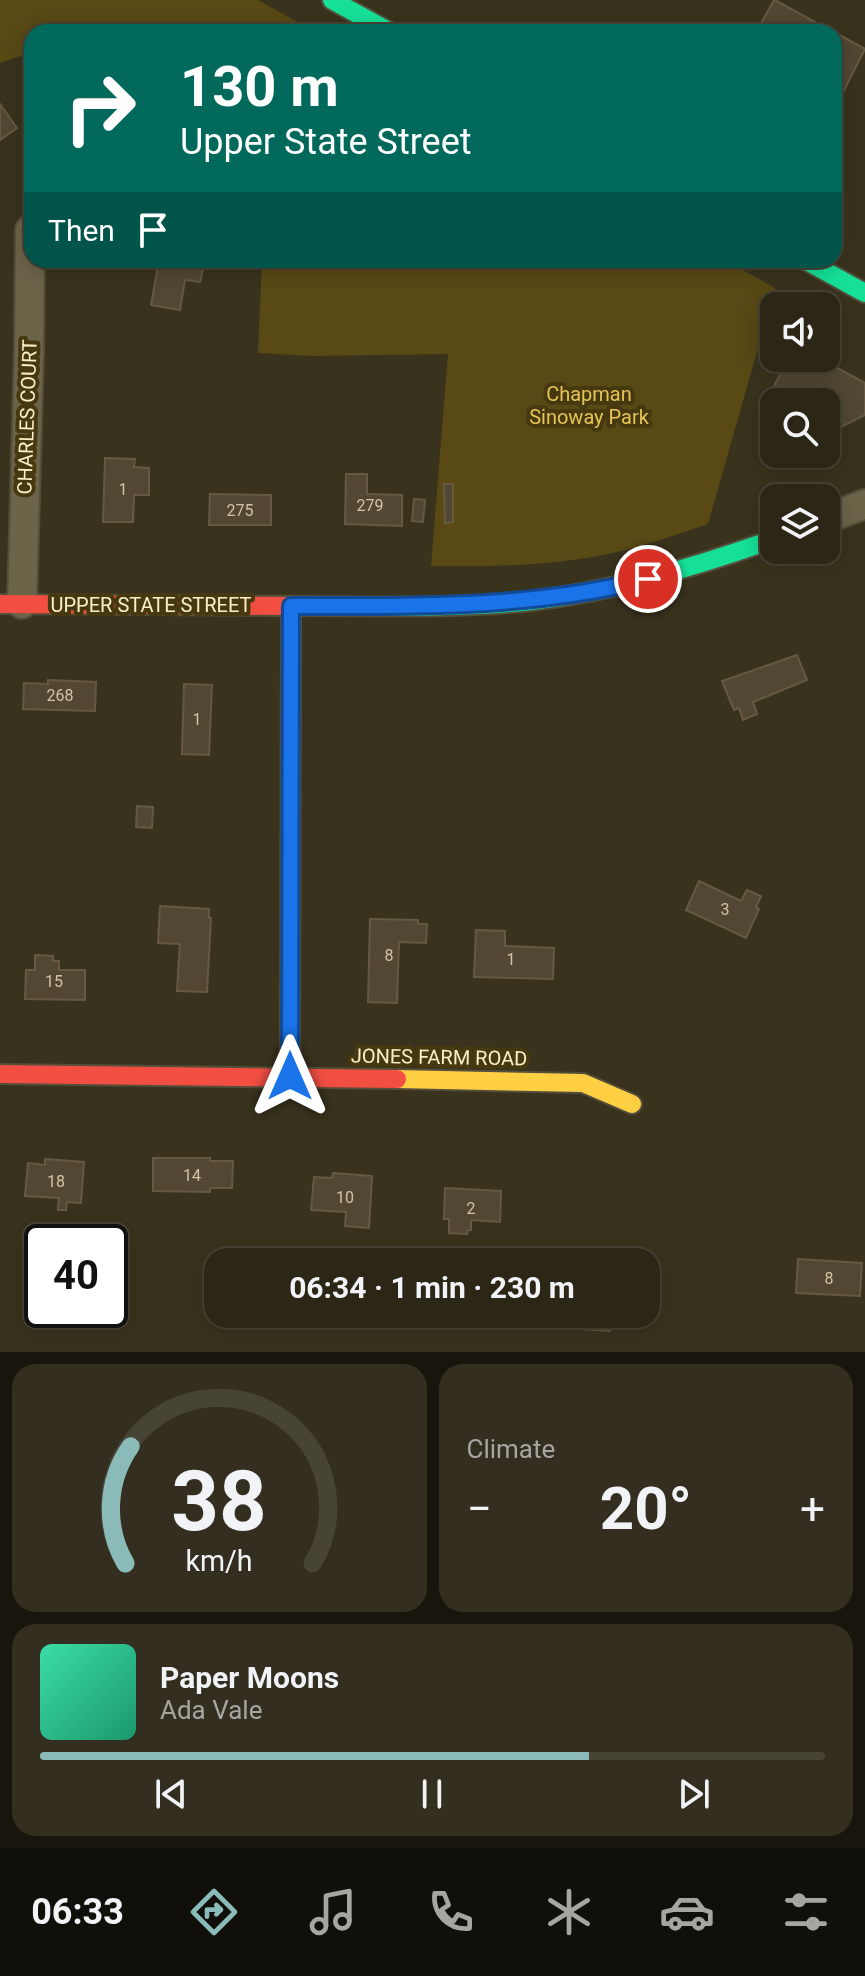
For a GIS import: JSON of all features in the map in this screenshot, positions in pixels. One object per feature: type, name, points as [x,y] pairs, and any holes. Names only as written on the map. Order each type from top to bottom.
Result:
[{"type":"street","points":[[332,0],[376,24]]},
{"type":"street","name":"CHARLES COURT","points":[[11,604],[28,268]]},
{"type":"street","points":[[820,268],[865,293]]},
{"type":"street","points":[[840,514],[865,504]]},
{"type":"street","name":"UPPER STATE STREET","points":[[11,604],[459,605],[555,598],[622,586],[701,566],[760,544]]},
{"type":"street","points":[[290,1076],[291,606]]},
{"type":"street","name":"JONES FARM ROAD","points":[[0,1074],[290,1076],[583,1083],[632,1104]]},
{"type":"green space","points":[[0,0],[258,0],[301,24],[24,24],[24,55],[0,63]]},
{"type":"green space","name":"Chapman Sinoway Park","points":[[262,268],[739,268],[775,288],[774,292],[760,292],[760,341],[708,524],[633,548],[586,558],[520,565],[431,566],[448,354],[312,356],[258,353]]},
{"type":"building","points":[[775,0],[818,24],[760,24]]},
{"type":"building","points":[[842,36],[865,49],[842,94]]},
{"type":"building","points":[[0,104],[17,128],[0,140]]},
{"type":"building","points":[[158,268],[203,268],[200,282],[185,280],[180,310],[151,305]]},
{"type":"building","points":[[840,369],[865,383],[865,415],[840,428],[840,388],[773,388],[781,372],[840,372]]},
{"type":"building","points":[[105,458],[135,459],[134,467],[149,468],[149,495],[134,495],[133,522],[103,522]]},
{"type":"building","points":[[346,474],[367,474],[367,494],[402,495],[402,526],[345,524]]},
{"type":"building","points":[[444,484],[453,484],[453,522],[445,523]]},
{"type":"building","points":[[210,494],[271,495],[271,525],[209,525]]},
{"type":"building","points":[[414,499],[425,500],[423,522],[412,521]]},
{"type":"building","points":[[797,655],[807,680],[753,702],[757,714],[743,720],[739,708],[734,710],[722,681]]},
{"type":"building","points":[[48,680],[96,682],[95,711],[23,709],[24,683],[48,684]]},
{"type":"building","points":[[184,684],[212,685],[209,755],[182,754]]},
{"type":"building","points":[[137,806],[153,807],[152,828],[136,827]]},
{"type":"building","points":[[699,881],[741,901],[747,890],[761,896],[756,907],[759,909],[746,938],[686,910]]},
{"type":"building","points":[[160,906],[209,909],[207,992],[177,991],[180,944],[158,943]]},
{"type":"building","points":[[370,919],[418,920],[418,924],[427,924],[426,943],[399,942],[397,1003],[368,1002]]},
{"type":"building","points":[[476,930],[505,931],[505,946],[554,948],[553,979],[474,977]]},
{"type":"building","points":[[35,955],[53,956],[53,961],[59,961],[59,970],[85,970],[85,1000],[25,999],[26,970],[35,970]]},
{"type":"building","points":[[153,1158],[233,1161],[232,1188],[210,1188],[210,1192],[153,1191]]},
{"type":"building","points":[[45,1159],[84,1162],[81,1203],[67,1202],[66,1210],[58,1210],[59,1198],[25,1196],[28,1163],[45,1165]]},
{"type":"building","points":[[333,1173],[372,1176],[369,1228],[345,1226],[346,1212],[311,1210],[314,1177],[332,1178]]},
{"type":"building","points":[[445,1188],[501,1191],[500,1222],[471,1220],[471,1230],[467,1234],[449,1233],[449,1219],[444,1219]]},
{"type":"building","points":[[798,1259],[862,1263],[860,1296],[796,1293]]},
{"type":"building","points":[[563,1328],[610,1328],[610,1331]]},
{"type":"traffic: fast","points":[[332,0],[376,24]]},
{"type":"traffic: fast","points":[[820,268],[865,293]]},
{"type":"traffic: fast","points":[[299,606],[444,606],[502,604],[562,597],[654,577],[760,544]]},
{"type":"traffic: fast","points":[[290,1076],[291,606]]},
{"type":"traffic: slow","points":[[397,1079],[583,1083],[632,1104]]},
{"type":"traffic: jam","points":[[0,604],[299,606]]},
{"type":"traffic: jam","points":[[0,1074],[397,1079]]},
{"type":"route","points":[[290,1076],[291,606],[507,602],[555,598],[648,579]]}]
